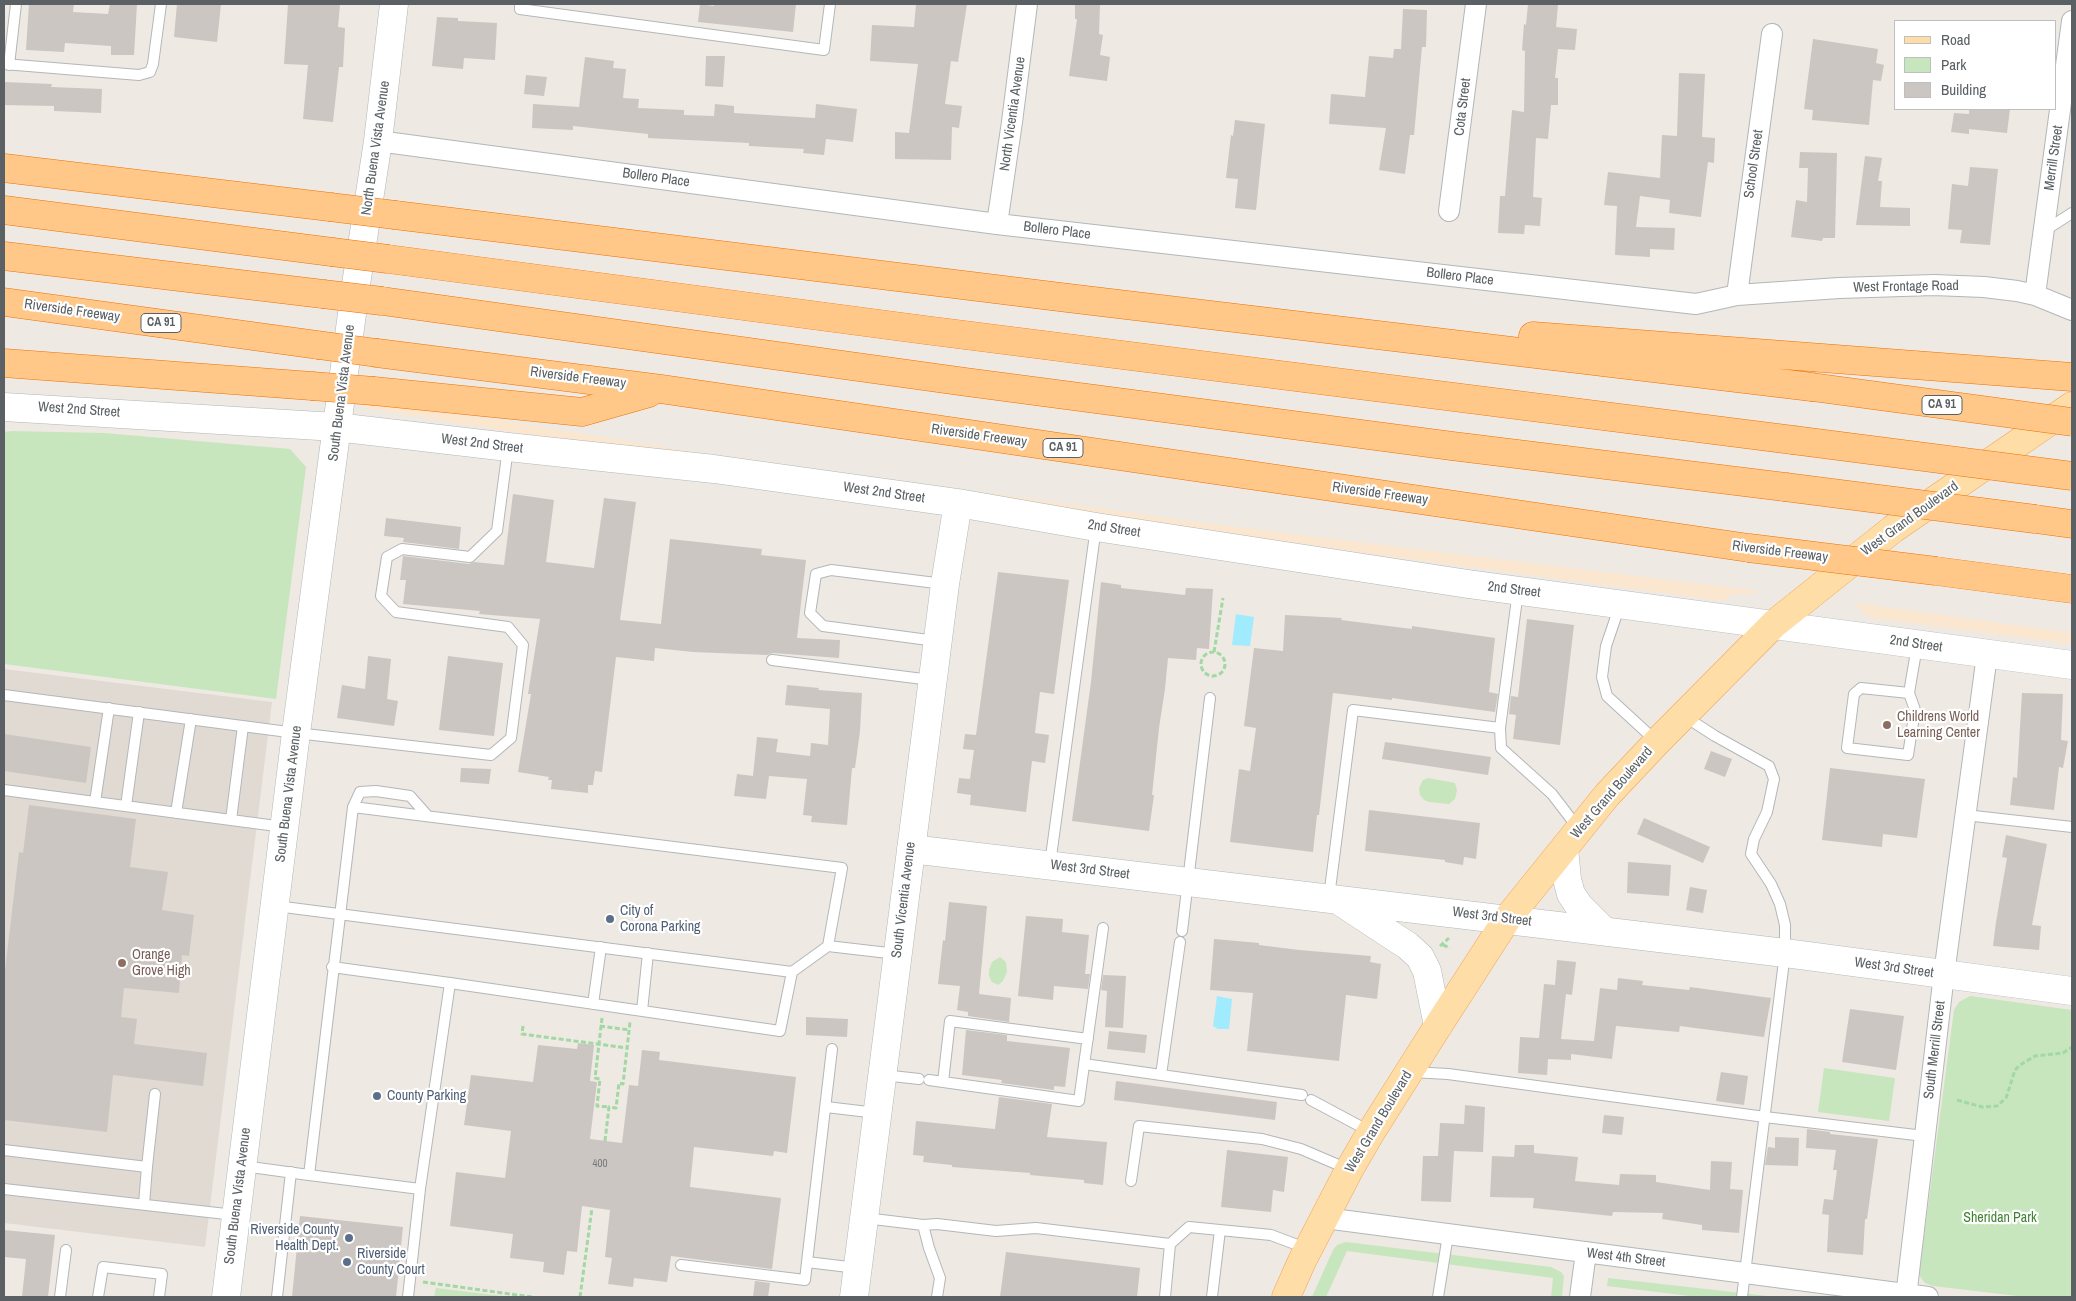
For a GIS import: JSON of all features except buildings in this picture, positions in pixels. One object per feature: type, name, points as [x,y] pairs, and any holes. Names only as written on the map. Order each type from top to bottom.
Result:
[{"type":"highway","name":"CA 91","points":[[4,168],[1812,387],[2072,422]]},
{"type":"highway","points":[[4,210],[2072,476]]},
{"type":"highway","points":[[4,256],[382,301],[966,382],[1442,445],[2072,524]]},
{"type":"highway","points":[[1068,298],[1848,361],[2072,377]]},
{"type":"highway","name":"Riverside Freeway","points":[[4,302],[377,353],[661,389],[1749,548],[2072,589]]},
{"type":"highway","points":[[4,363],[374,391],[582,412],[661,389]]},
{"type":"main road","name":"West Grand Boulevard","points":[[1286,1297],[1308,1249],[1349,1170],[1438,1026],[1507,919],[1608,795],[1657,742],[1774,624],[1893,529],[2072,406]]},
{"type":"street","name":"North Buena Vista Avenue","points":[[355,291],[378,142],[394,4]]},
{"type":"street","name":"North Vicentia Avenue","points":[[997,224],[1027,4]]},
{"type":"street","name":"Cota Street","points":[[1449,211],[1476,4]]},
{"type":"street","name":"Merrill Street","points":[[2035,295],[2072,21]]},
{"type":"street","name":"School Street","points":[[1737,295],[1772,34]]},
{"type":"street","name":"Bollero Place","points":[[378,142],[997,224],[1696,304],[1737,295]]},
{"type":"street","name":"West Frontage Road","points":[[1737,295],[1839,288],[1934,285],[1984,287],[2035,295],[2072,310]]},
{"type":"street","name":"South Buena Vista Avenue","points":[[226,1297],[296,733],[355,291]]},
{"type":"street","name":"West 2nd Street","points":[[4,407],[336,427],[508,448],[714,469],[958,503]]},
{"type":"street","name":"2nd Street","points":[[958,503],[1096,527],[1518,591],[2072,665]]},
{"type":"street","name":"South Vicentia Avenue","points":[[854,1297],[937,641],[958,503]]},
{"type":"street","name":"South Merrill Street","points":[[1906,1296],[1944,974],[1987,655]]},
{"type":"street","points":[[1571,839],[1567,879],[1571,894],[1604,931]]},
{"type":"street","name":"West 3rd Street","points":[[911,849],[1507,919],[2072,990]]},
{"type":"street","points":[[1332,898],[1408,946],[1420,957],[1427,971],[1438,1026]]},
{"type":"street","name":"West 4th Street","points":[[1325,1218],[1906,1296],[1928,1297]]},
{"type":"street","points":[[1580,1297],[1586,1252]]},
{"type":"lane","points":[[16,4],[6,64],[140,75],[150,72],[153,64],[161,4]]},
{"type":"lane","points":[[520,4],[520,9],[824,50],[830,4]]},
{"type":"lane","points":[[2044,232],[2072,213]]},
{"type":"lane","points":[[4,694],[296,733],[491,755],[511,738],[523,645],[508,627],[396,612],[381,596],[387,557],[402,548],[470,557],[497,531],[508,448]]},
{"type":"lane","points":[[1050,865],[1096,527]]},
{"type":"lane","points":[[937,641],[823,626],[810,613],[816,574],[831,570],[945,584]]},
{"type":"lane","points":[[1518,591],[1500,728],[1501,748],[1552,794],[1571,839]]},
{"type":"lane","points":[[1620,604],[1606,646],[1602,677],[1607,696],[1657,742]]},
{"type":"lane","points":[[1909,693],[1861,688],[1854,694],[1848,748],[1908,755],[1915,710],[1909,693],[1918,645]]},
{"type":"lane","points":[[772,660],[932,680]]},
{"type":"lane","points":[[1161,1075],[1181,937],[1210,698]]},
{"type":"lane","points":[[95,802],[109,708]]},
{"type":"lane","points":[[1332,898],[1353,710],[1500,728]]},
{"type":"lane","points":[[126,806],[139,712]]},
{"type":"lane","points":[[1684,716],[1715,736],[1770,766],[1774,779],[1767,812],[1754,838],[1751,854],[1771,884],[1780,904],[1785,925],[1786,953],[1742,1297]]},
{"type":"lane","points":[[176,813],[191,719]]},
{"type":"lane","points":[[231,820],[243,726]]},
{"type":"lane","points":[[4,790],[285,828]]},
{"type":"lane","points":[[309,1175],[332,967],[353,806],[360,792],[376,791],[410,796],[426,814]]},
{"type":"lane","points":[[353,806],[842,868],[828,946]]},
{"type":"lane","points":[[1965,815],[2072,827]]},
{"type":"lane","points":[[275,906],[792,972]]},
{"type":"lane","points":[[883,1074],[1080,1101],[1103,928]]},
{"type":"lane","points":[[332,967],[780,1031],[792,972],[828,946],[898,954]]},
{"type":"lane","points":[[593,1004],[601,947]]},
{"type":"lane","points":[[642,1011],[648,953]]},
{"type":"lane","points":[[408,1297],[420,1189],[450,983]]},
{"type":"lane","points":[[943,1082],[950,1022],[1088,1039]]},
{"type":"lane","points":[[681,1265],[805,1280],[832,1049]]},
{"type":"lane","points":[[1084,1064],[1306,1097],[1371,1132]]},
{"type":"lane","points":[[1409,1072],[1457,1076],[1764,1117],[1924,1136]]},
{"type":"lane","points":[[144,1204],[156,1094]]},
{"type":"lane","points":[[826,1107],[877,1114]]},
{"type":"lane","points":[[1131,1181],[1139,1126],[1262,1138],[1301,1149],[1349,1170]]},
{"type":"lane","points":[[4,1150],[147,1167]]},
{"type":"lane","points":[[242,1166],[420,1189]]},
{"type":"lane","points":[[277,1297],[291,1172]]},
{"type":"lane","points":[[4,1189],[236,1215]]},
{"type":"lane","points":[[864,1218],[996,1231],[1036,1228],[1170,1244]]},
{"type":"lane","points":[[923,1225],[940,1278],[937,1297]]},
{"type":"lane","points":[[1164,1297],[1170,1244],[1189,1227],[1271,1235],[1308,1249]]},
{"type":"lane","points":[[1212,1297],[1220,1230]]},
{"type":"lane","points":[[1438,1297],[1448,1235]]},
{"type":"lane","points":[[60,1297],[66,1250]]},
{"type":"lane","points":[[807,1262],[858,1268]]},
{"type":"lane","points":[[98,1297],[103,1267],[162,1274],[159,1297]]},
{"type":"path","points":[[1214,652],[1223,598]]},
{"type":"path","points":[[1214,652],[1221,655],[1225,665],[1219,674],[1212,676],[1205,673],[1202,663],[1207,654],[1214,652]]},
{"type":"path","points":[[1442,945],[1450,948]]},
{"type":"path","points":[[523,1026],[522,1034],[627,1048]]},
{"type":"path","points":[[600,1026],[630,1030],[627,1048],[623,1084],[619,1083],[616,1108],[597,1106],[600,1079],[595,1078],[600,1026]]},
{"type":"path","points":[[1957,1100],[1982,1108],[1997,1106],[2006,1098],[2015,1070],[2020,1065],[2035,1056],[2063,1052],[2072,1048]]},
{"type":"path","points":[[605,1141],[609,1108]]},
{"type":"path","points":[[580,1297],[592,1208]]},
{"type":"path","points":[[410,1281],[532,1297]]},
{"type":"shaded area","name":"Orange Grove High","points":[[4,669],[272,702],[205,1247],[4,1223]]},
{"type":"green space","points":[[4,432],[104,433],[290,449],[306,467],[276,699],[4,664]]},
{"type":"green space","points":[[1428,778],[1455,783],[1457,790],[1455,799],[1449,804],[1424,800],[1420,795],[1419,788],[1423,780]]},
{"type":"green space","points":[[1000,957],[1006,962],[1007,972],[1003,981],[998,985],[992,982],[989,970],[992,962]]},
{"type":"green space","name":"Sheridan Park","points":[[1970,996],[2072,1010],[2072,1297],[2026,1297],[1933,1286],[1925,1283],[1919,1274],[1954,1010],[1959,1002]]},
{"type":"green space","points":[[1824,1068],[1895,1078],[1889,1121],[1818,1112]]},
{"type":"green space","points":[[1346,1242],[1551,1267],[1561,1272],[1564,1276],[1562,1297],[1551,1297],[1553,1278],[1347,1251],[1326,1297],[1312,1297],[1333,1250],[1337,1245]]},
{"type":"green space","points":[[1608,1278],[1777,1297],[1698,1297],[1607,1286]]},
{"type":"green space","points":[[436,1288],[510,1297],[434,1297]]},
{"type":"sand","points":[[365,398],[681,450],[1211,524],[1759,591],[1751,594],[1732,594],[1725,601],[1271,541],[524,434],[364,408]]},
{"type":"sand","points":[[1856,603],[2072,633],[2072,644],[1872,618],[1861,612]]},
{"type":"water","points":[[1236,614],[1254,617],[1250,646],[1232,645]]},
{"type":"water","points":[[1217,996],[1232,999],[1229,1029],[1218,1029],[1213,1026]]},
{"type":"place","name":"Childrens World Learning Center","points":[[1887,725]]},
{"type":"place","name":"City of Corona Parking","points":[[610,919]]},
{"type":"place","name":"Orange Grove High","points":[[122,963]]},
{"type":"place","name":"County Parking","points":[[377,1096]]},
{"type":"place","name":"Riverside County Health Dept.","points":[[349,1238]]},
{"type":"place","name":"Riverside County Court","points":[[347,1262]]}]
